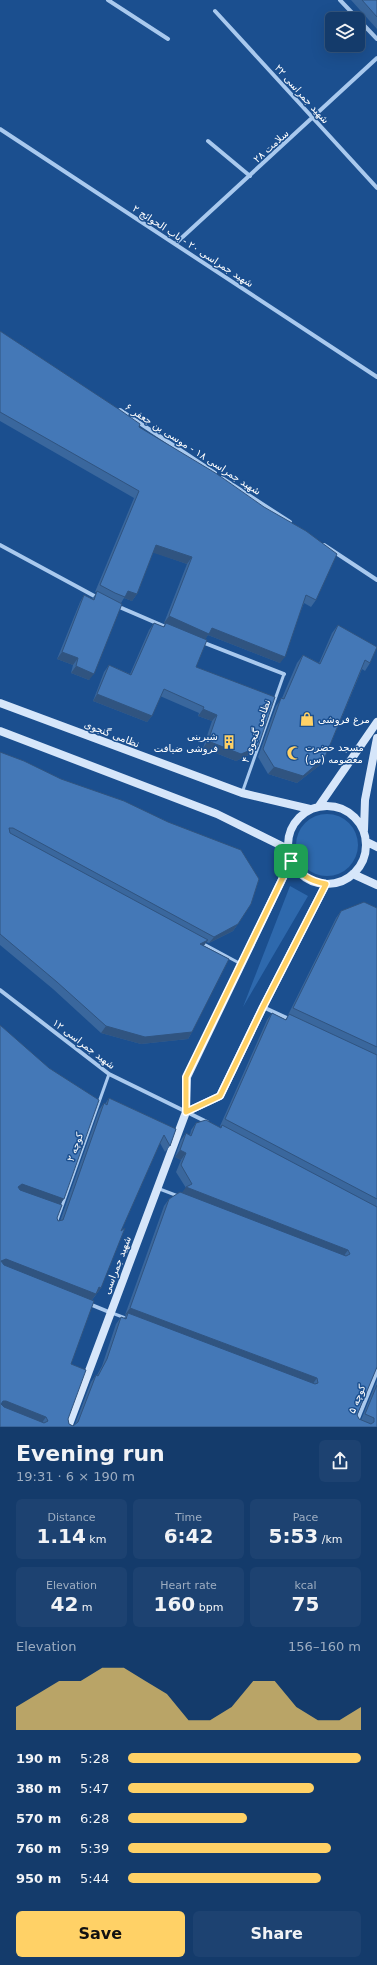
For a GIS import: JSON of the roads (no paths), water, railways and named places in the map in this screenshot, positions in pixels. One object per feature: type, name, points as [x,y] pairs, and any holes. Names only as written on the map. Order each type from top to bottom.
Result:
[{"type":"street","points":[[108,0],[168,40]]},
{"type":"street","points":[[340,0],[351,12]]},
{"type":"street","name":"شهید جمراسی ۲۲","points":[[215,11],[377,188]]},
{"type":"street","points":[[365,26],[377,39]]},
{"type":"street","name":"سلامت ۲۸","points":[[175,244],[377,58]]},
{"type":"street","name":"شهید جمراسی ۲۰ - باب الحوائج ۲","points":[[0,129],[377,377]]},
{"type":"street","points":[[208,141],[250,176]]},
{"type":"street","name":"شهید جمراسی ۱۸ - موسی بن جعفر ۶","points":[[112,405],[298,528]]},
{"type":"street","points":[[318,541],[377,580]]},
{"type":"street","points":[[0,545],[104,600]]},
{"type":"street","points":[[109,603],[171,629]]},
{"type":"street","points":[[194,640],[284,674]]},
{"type":"street","name":"نظامی گنجوی","points":[[0,703],[242,793],[310,809]]},
{"type":"street","points":[[319,806],[377,722]]},
{"type":"street","points":[[0,731],[217,814],[288,849]]},
{"type":"street","points":[[364,831],[355,817],[342,808],[330,805],[310,809],[300,816],[293,825],[288,837],[288,849],[291,861],[297,870],[305,877],[315,882],[326,884],[336,883],[353,874],[361,865],[366,854],[367,842],[364,831],[365,800],[377,738]]},
{"type":"street","points":[[367,842],[377,847]]},
{"type":"street","name":"شهید جمراسی","points":[[68,1427],[109,1312],[186,1112],[186,1077],[291,861]]},
{"type":"street","points":[[353,874],[377,885]]},
{"type":"street","points":[[186,1112],[220,1096],[263,1007],[326,884]]},
{"type":"street","name":"شهید جمراسی ۱۲","points":[[0,990],[109,1074],[214,1126]]},
{"type":"street","points":[[263,1007],[298,1024]]},
{"type":"street","points":[[80,1300],[109,1312]]},
{"type":"street","name":"کوچه ۵","points":[[361,1425],[356,1423],[377,1371]]},
{"type":"lane","name":"نظامی گنجوی ۴","points":[[242,793],[284,674]]},
{"type":"lane","points":[[200,942],[241,964]]},
{"type":"lane","name":"کوچه ۲","points":[[55,1226],[109,1074]]},
{"type":"lane","points":[[157,1188],[179,1196]]},
{"type":"lane","points":[[53,1208],[61,1210]]},
{"type":"lane","points":[[109,1312],[132,1320]]},
{"type":"place","name":"مرغ فروشی","points":[[307,719]]},
{"type":"place","name":"شیرینی فروشی ضیافت","points":[[229,742]]},
{"type":"place","name":"مسجد حضرت معصومه (س)","points":[[294,753]]}]
